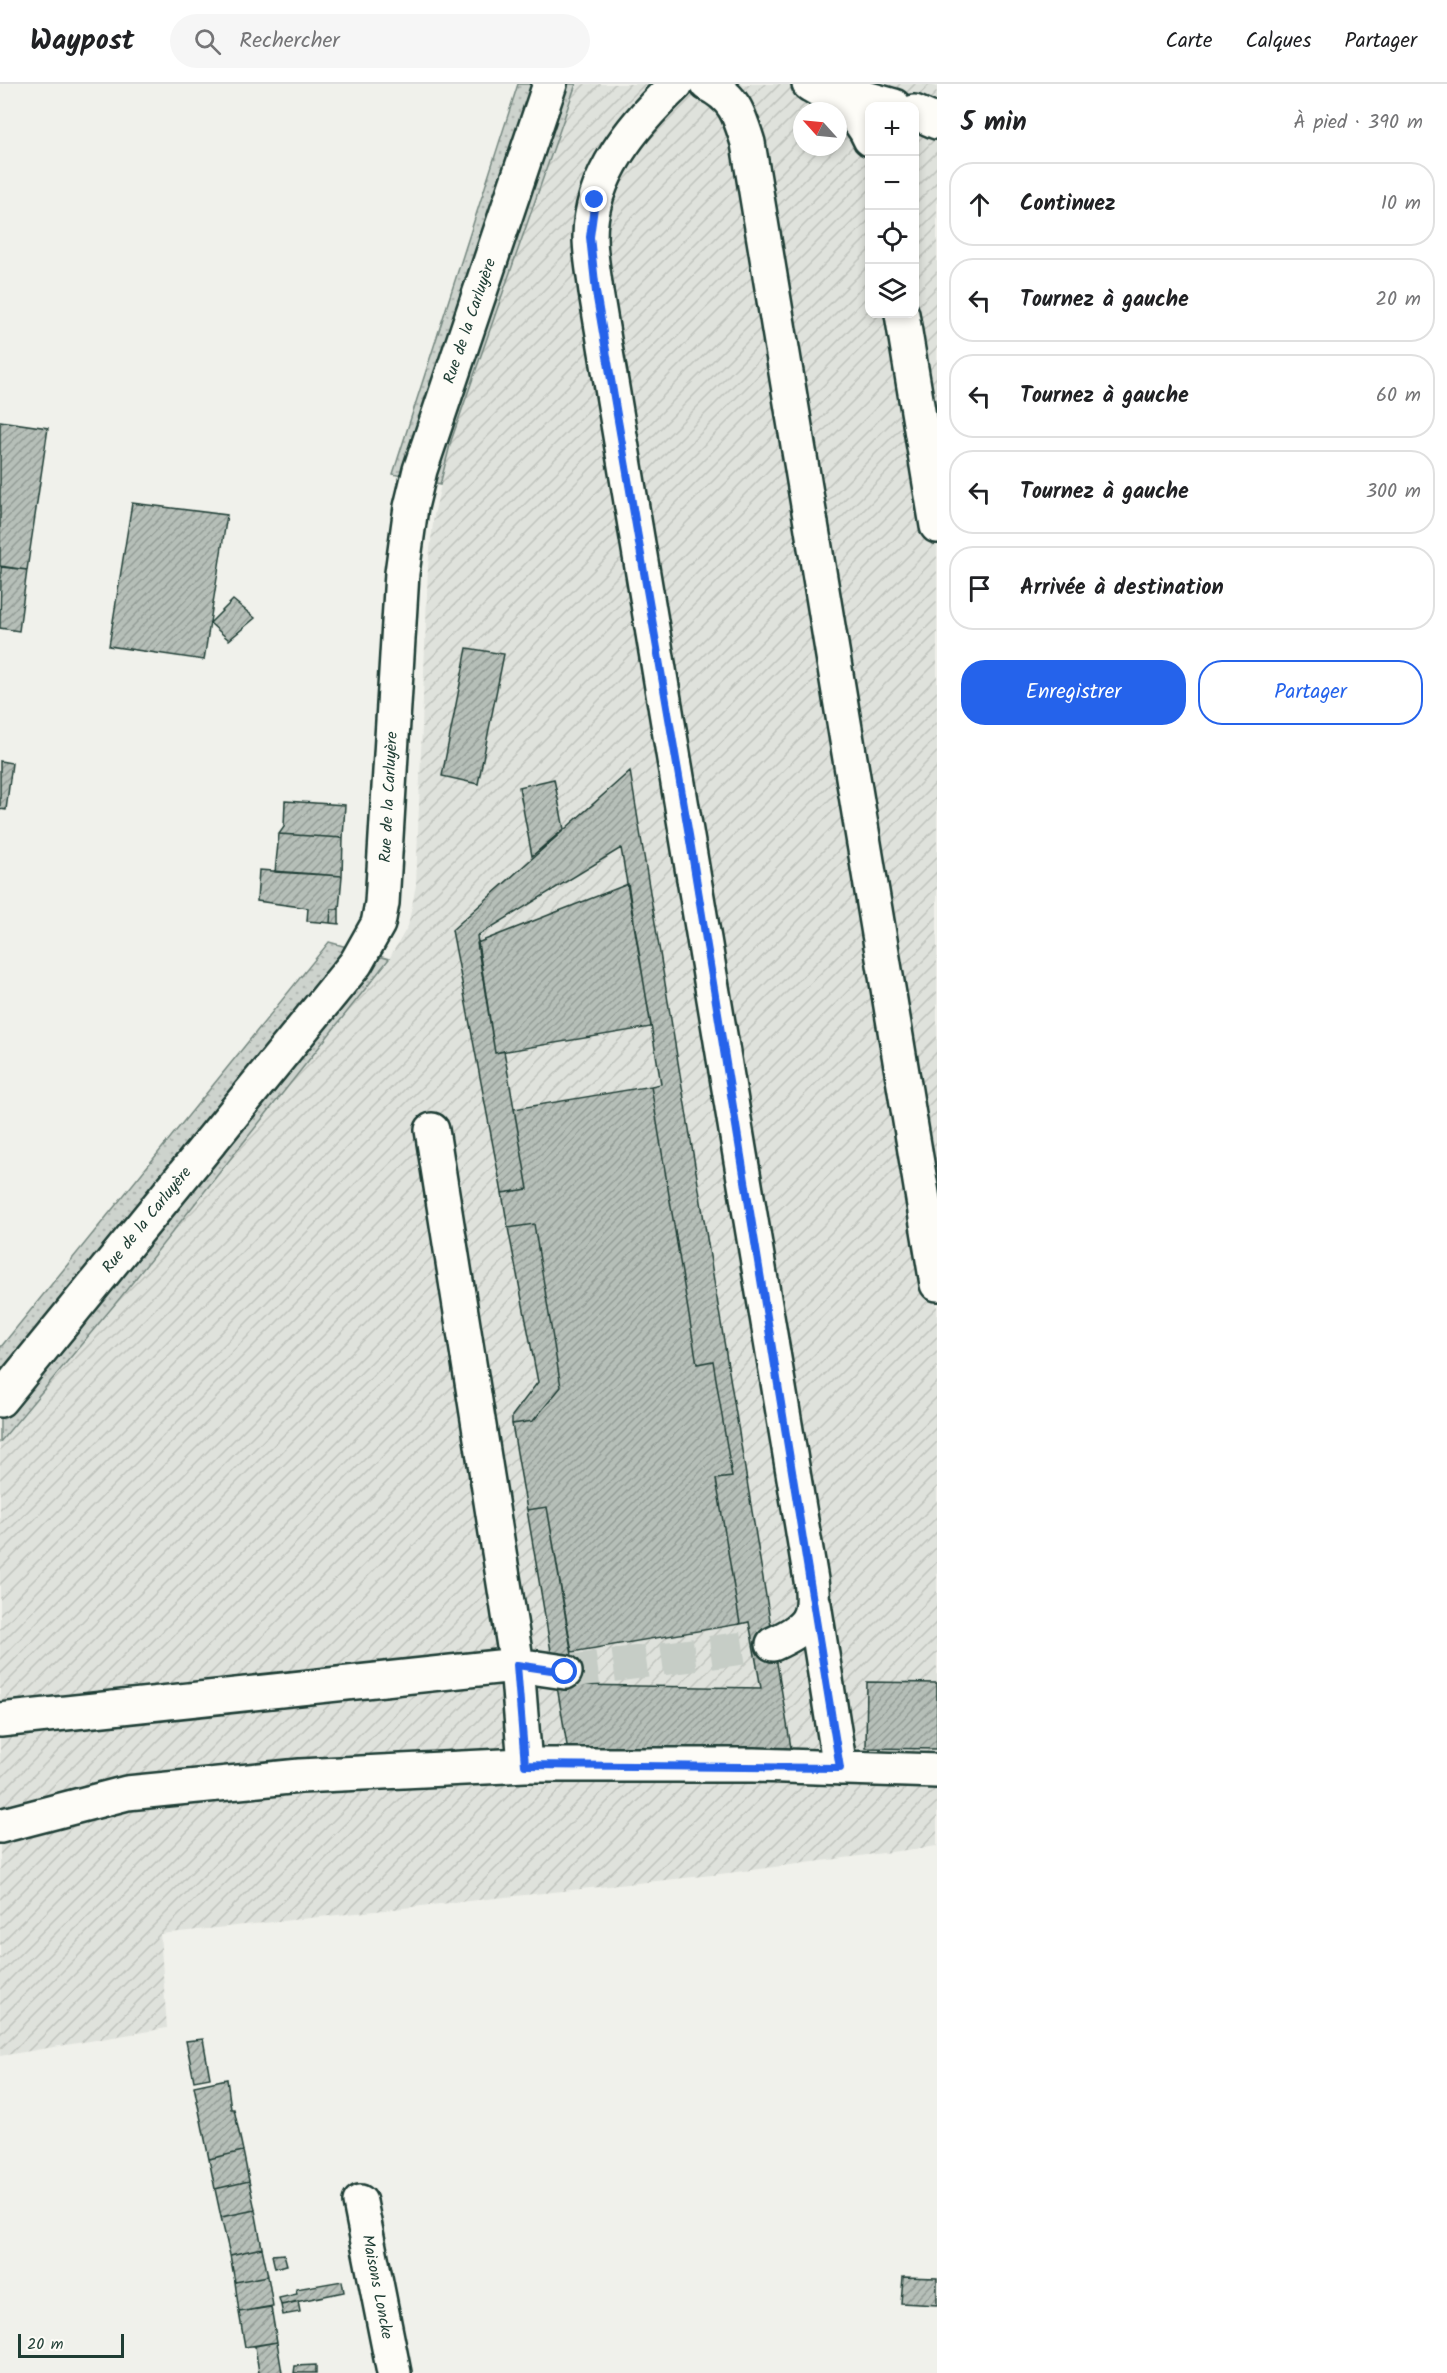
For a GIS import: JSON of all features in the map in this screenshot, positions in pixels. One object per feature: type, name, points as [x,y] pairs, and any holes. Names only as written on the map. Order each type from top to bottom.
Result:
[{"type":"street","name":"Rue de la Carluyère","points":[[0,1400],[356,963],[378,924],[382,903],[402,573],[411,507],[420,470],[550,84]]},
{"type":"street","points":[[840,1768],[596,292],[590,237],[595,200],[611,160],[648,110],[673,87],[706,84],[724,93],[739,112],[748,143],[937,1284]]},
{"type":"street","points":[[809,84],[844,106],[865,131]]},
{"type":"street","points":[[815,84],[880,102]]},
{"type":"street","points":[[919,114],[937,122]]},
{"type":"street","points":[[903,318],[937,526]]},
{"type":"street","points":[[432,1130],[517,1665],[525,1765]]},
{"type":"street","points":[[773,1644],[795,1634],[808,1620],[814,1604]]},
{"type":"street","points":[[0,1720],[517,1665],[565,1672]]},
{"type":"street","points":[[0,1826],[127,1793],[300,1776],[525,1765],[937,1771]]},
{"type":"street","name":"Maisons Loncke","points":[[360,2202],[394,2373]]},
{"type":"shaded area","points":[[518,84],[576,84],[451,441],[440,485],[393,474]]},
{"type":"shaded area","points":[[576,84],[928,84],[937,87],[937,1846],[712,1875],[160,1934],[167,2028],[0,2056],[0,1442],[120,1298],[389,959],[408,926],[416,885],[428,567],[434,515],[451,441]]},
{"type":"shaded area","points":[[329,942],[389,959],[120,1298],[0,1442],[0,1348]]},
{"type":"building","points":[[0,421],[48,428],[27,570],[0,566]]},
{"type":"building","points":[[132,503],[227,515],[204,660],[109,646]]},
{"type":"building","points":[[1,567],[27,570],[19,631],[0,628]]},
{"type":"building","points":[[233,600],[255,618],[229,640],[210,623]]},
{"type":"building","points":[[467,648],[504,654],[478,784],[442,776]]},
{"type":"building","points":[[0,761],[12,763],[6,810],[0,809]]},
{"type":"building","points":[[630,771],[793,1760],[569,1757],[527,1510],[547,1507],[577,1685],[761,1688],[749,1622],[740,1624],[716,1479],[732,1477],[713,1361],[697,1364],[651,1086],[661,1084],[621,848],[477,936],[495,1053],[504,1051],[528,1189],[502,1193],[452,930]]},
{"type":"building","points":[[554,779],[564,829],[532,856],[519,787]]},
{"type":"building","points":[[285,801],[345,805],[343,838],[279,834],[284,827]]},
{"type":"building","points":[[279,834],[343,838],[342,876],[275,872]]},
{"type":"building","points":[[259,870],[342,876],[339,909],[331,909],[330,923],[307,921],[308,908],[257,901]]},
{"type":"building","points":[[628,884],[651,1027],[495,1053],[477,943]]},
{"type":"building","points":[[331,909],[339,909],[339,924],[330,923]]},
{"type":"building","points":[[651,1086],[697,1364],[713,1361],[732,1477],[716,1479],[740,1624],[572,1652],[547,1507],[527,1510],[512,1424],[533,1421],[561,1387],[534,1224],[508,1228],[502,1193],[528,1189],[514,1109]]},
{"type":"building","points":[[534,1224],[561,1387],[533,1421],[512,1424],[512,1416],[538,1382],[508,1228]]},
{"type":"building","points":[[867,1682],[937,1683],[937,1749],[866,1748]]},
{"type":"building","points":[[203,2039],[210,2078],[194,2081],[186,2041]]},
{"type":"building","points":[[227,2079],[231,2109],[234,2109],[243,2151],[209,2159],[194,2086]]},
{"type":"building","points":[[243,2151],[249,2181],[215,2189],[209,2159]]},
{"type":"building","points":[[249,2181],[255,2210],[221,2217],[215,2189]]},
{"type":"building","points":[[255,2210],[262,2248],[230,2255],[221,2217]]},
{"type":"building","points":[[262,2248],[268,2276],[235,2282],[230,2255]]},
{"type":"building","points":[[284,2254],[287,2265],[275,2268],[272,2255]]},
{"type":"building","points":[[268,2276],[273,2306],[239,2312],[235,2282]]},
{"type":"building","points":[[903,2277],[937,2278],[937,2305],[901,2303]]},
{"type":"building","points":[[342,2281],[344,2292],[281,2305],[279,2298],[297,2294],[296,2289]]},
{"type":"building","points":[[298,2301],[300,2312],[283,2315],[281,2305]]},
{"type":"building","points":[[271,2307],[277,2342],[245,2347],[239,2312]]},
{"type":"building","points":[[277,2342],[282,2373],[259,2373],[255,2346]]},
{"type":"building","points":[[316,2365],[316,2373],[294,2373],[295,2366]]},
{"type":"tunnel","points":[[565,1672],[773,1644]]},
{"type":"route","points":[[565,1672],[517,1665],[525,1765],[753,1765],[840,1768],[690,841],[596,292],[590,237],[595,200]]}]
